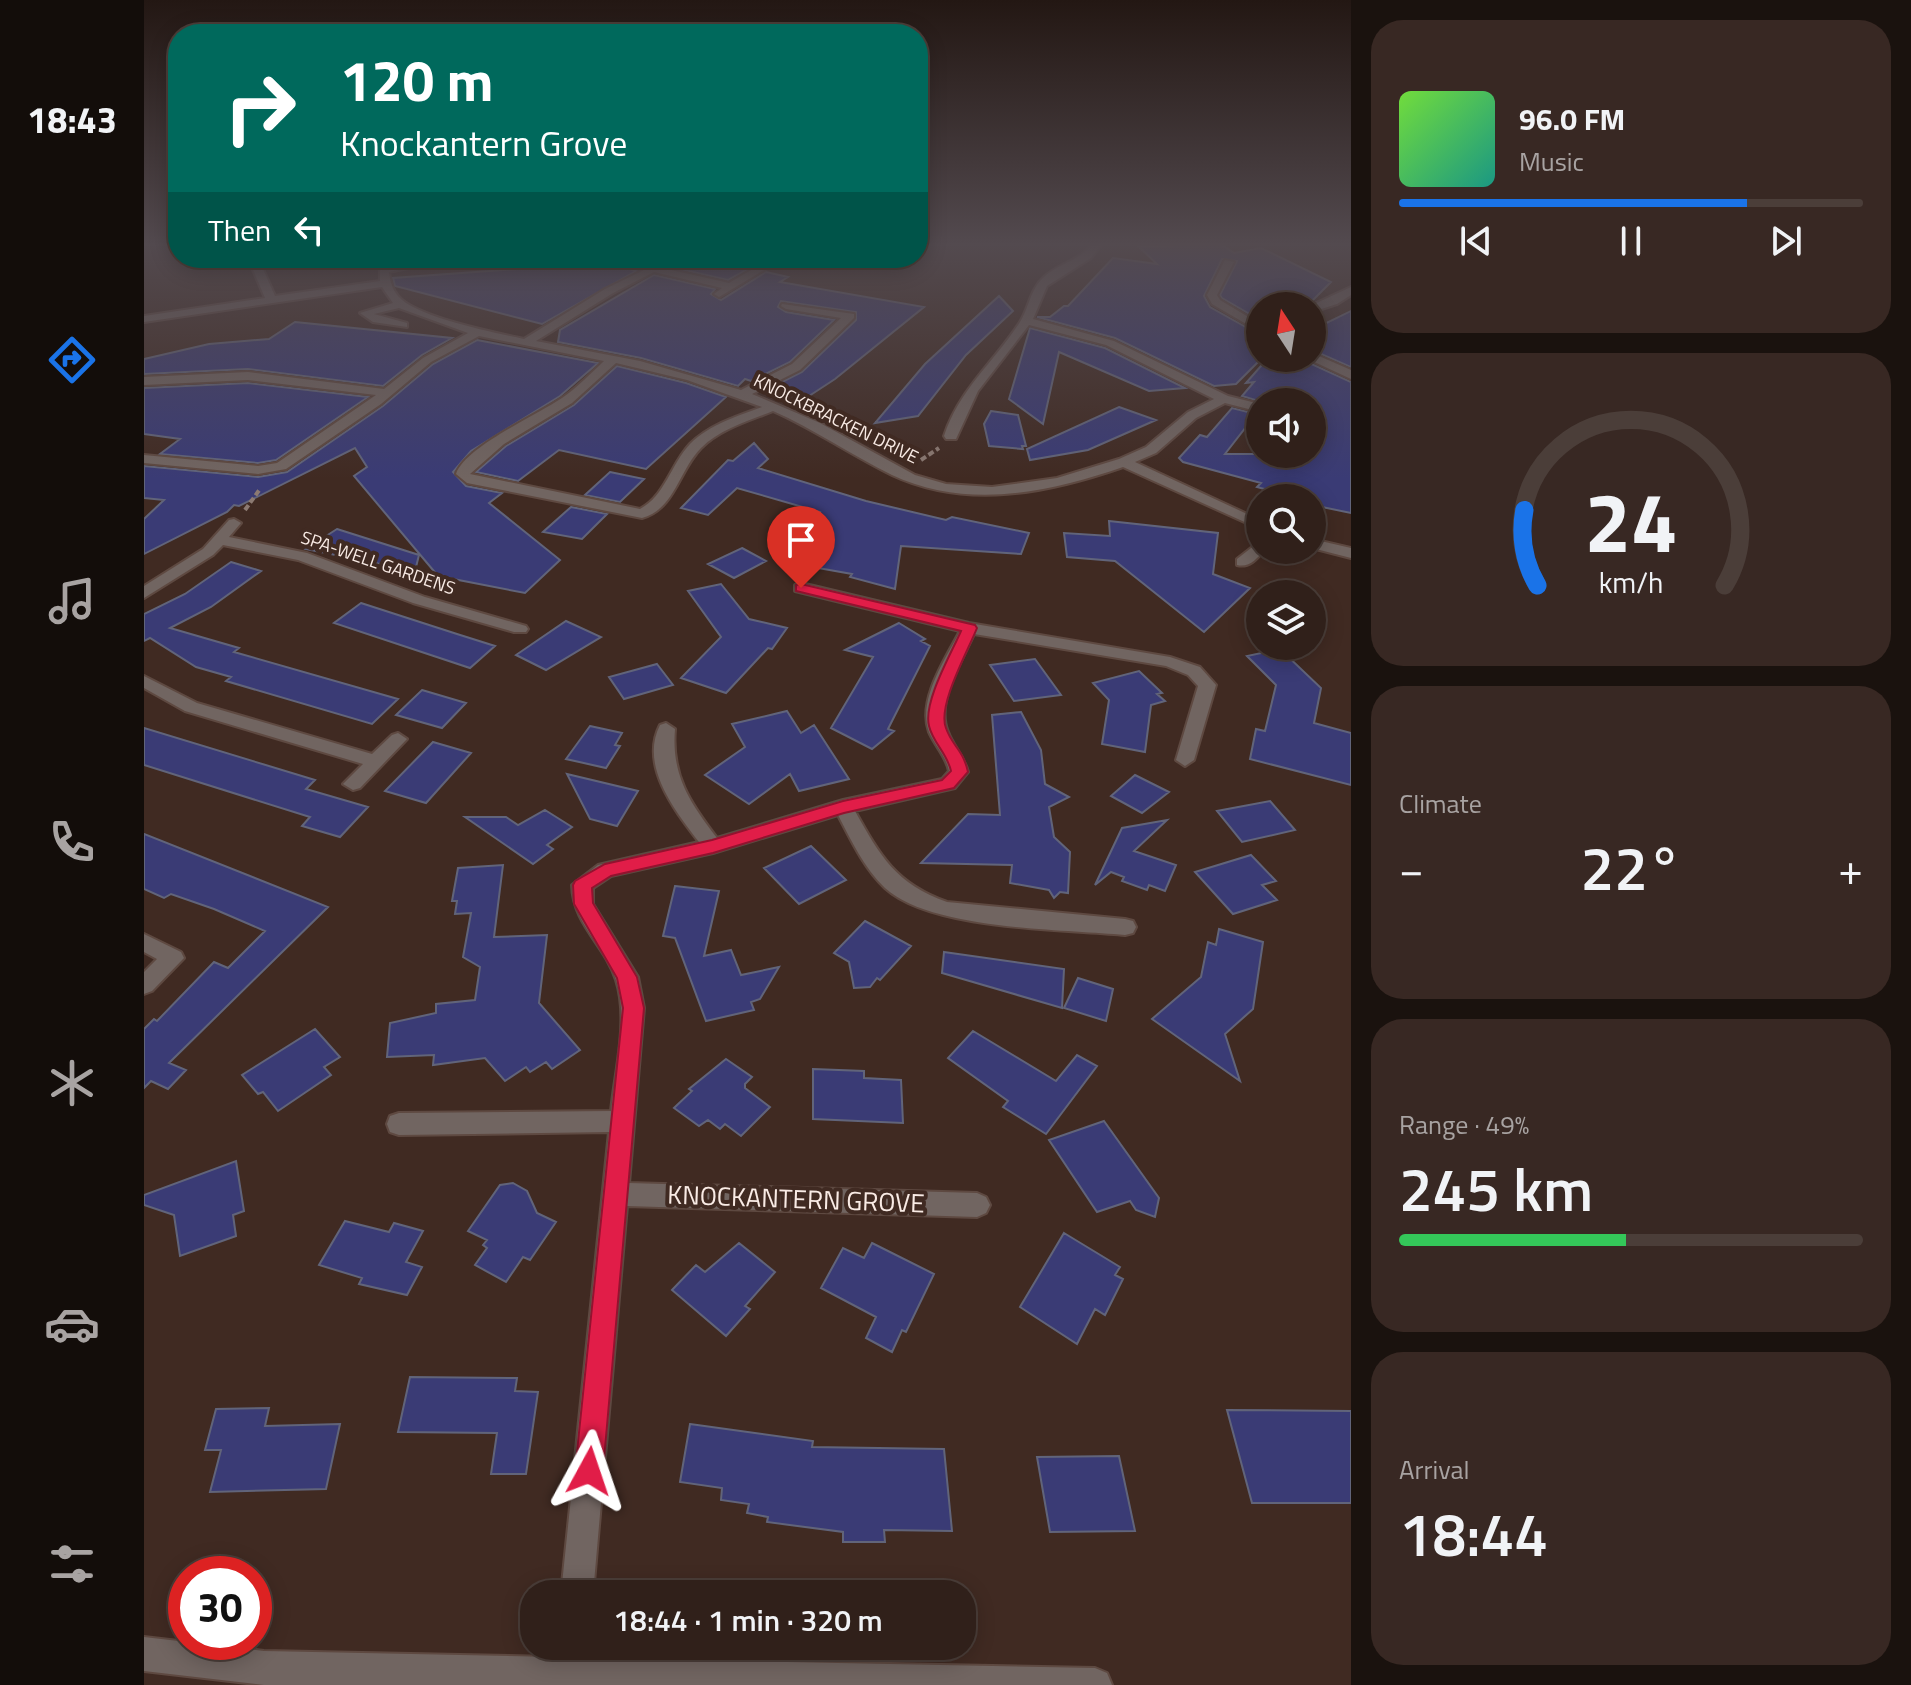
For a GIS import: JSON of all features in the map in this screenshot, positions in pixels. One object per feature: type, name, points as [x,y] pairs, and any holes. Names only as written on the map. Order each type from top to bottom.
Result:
[{"type":"street","points":[[385,322],[403,325]]},
{"type":"street","name":"KNOCKBRACKEN DRIVE","points":[[449,322],[526,343],[672,372],[743,394],[817,427],[885,468],[910,479],[944,488],[984,492],[1018,491],[1124,462],[1151,450],[1192,415],[1224,399]]},
{"type":"street","points":[[526,343],[560,322]]},
{"type":"street","points":[[743,394],[796,367],[844,322]]},
{"type":"street","points":[[950,438],[954,420],[992,363],[1026,322]]},
{"type":"street","points":[[1029,322],[1110,343],[1224,399],[1246,404]]},
{"type":"street","points":[[144,459],[258,470],[281,466],[387,393],[427,360],[478,332]]},
{"type":"street","points":[[613,359],[568,400],[499,441],[465,468],[463,474],[467,479],[642,514],[655,508],[689,452],[706,438],[773,407]]},
{"type":"street","points":[[1326,363],[1351,375]]},
{"type":"street","points":[[144,381],[248,376],[387,393]]},
{"type":"street","points":[[1124,462],[1246,519]]},
{"type":"street","points":[[144,593],[222,540],[234,523]]},
{"type":"street","name":"SPA-WELL GARDENS","points":[[222,540],[302,556],[419,600],[520,629]]},
{"type":"street","points":[[1326,547],[1351,553]]},
{"type":"street","points":[[1242,562],[1246,559]]},
{"type":"street","points":[[801,588],[969,628],[1170,662],[1194,671],[1207,685],[1185,760]]},
{"type":"street","points":[[578,1580],[633,1008],[627,977],[583,904],[582,885],[605,870],[713,846],[843,807],[948,784],[959,772],[956,755],[938,730],[935,712],[969,628]]},
{"type":"street","points":[[144,681],[191,707],[375,761]]},
{"type":"street","points":[[666,729],[663,747],[672,794],[713,846]]},
{"type":"street","points":[[353,784],[398,739]]},
{"type":"street","points":[[843,807],[883,877],[917,901],[945,910],[1125,927]]},
{"type":"street","points":[[144,942],[173,958],[144,985]]},
{"type":"street","points":[[399,1124],[622,1121]]},
{"type":"street","name":"KNOCKANTERN GROVE","points":[[615,1194],[977,1205]]},
{"type":"street","points":[[144,1654],[264,1668],[571,1660],[1095,1685]]},
{"type":"path","points":[[918,463],[950,438]]},
{"type":"path","points":[[234,523],[263,486]]},
{"type":"building","points":[[295,322],[452,338],[422,355],[383,386],[248,369],[144,374],[144,359],[209,344],[269,339]]},
{"type":"building","points":[[574,322],[832,322],[790,362],[751,381],[745,379],[738,386],[641,358],[558,342],[560,330]]},
{"type":"building","points":[[854,322],[906,322],[835,379],[806,398],[772,387],[802,372]]},
{"type":"building","points":[[971,322],[1002,322],[966,355],[918,416],[875,423],[925,364]]},
{"type":"building","points":[[1054,322],[1236,322],[1246,327],[1248,372],[1236,384],[1214,386],[1115,338]]},
{"type":"building","points":[[1351,322],[1351,367],[1326,356],[1326,323]]},
{"type":"building","points":[[1030,328],[1105,348],[1185,388],[1149,391],[1059,352],[1043,424],[1009,399]]},
{"type":"building","points":[[477,340],[598,363],[560,396],[471,451],[453,472],[466,486],[502,493],[489,503],[560,560],[525,593],[438,576],[354,476],[367,467],[355,448],[239,506],[234,505],[227,512],[144,554],[144,519],[164,500],[144,498],[144,466],[258,477],[287,472],[383,406],[433,364]]},
{"type":"building","points":[[617,366],[686,383],[726,397],[646,469],[559,450],[518,481],[476,472],[506,446],[574,405]]},
{"type":"building","points":[[1326,371],[1351,382],[1351,513],[1326,508],[1326,484],[1260,484],[1183,462],[1179,458],[1200,435],[1207,437],[1232,408],[1246,412],[1246,427],[1225,454],[1246,454],[1246,468],[1326,468],[1326,388],[1249,388],[1254,382],[1246,383],[1256,372]]},
{"type":"building","points":[[248,383],[368,397],[276,460],[258,463],[160,454],[180,439],[144,434],[144,388]]},
{"type":"building","points":[[1119,407],[1156,420],[1088,450],[1030,460],[1027,449]]},
{"type":"building","points":[[991,411],[1018,415],[1026,446],[1022,446],[1023,449],[989,446],[984,424]]},
{"type":"building","points":[[754,443],[768,459],[758,468],[866,501],[946,520],[952,517],[1029,533],[1021,554],[901,546],[895,589],[850,577],[852,574],[790,563],[820,512],[737,488],[708,515],[681,508],[728,460],[733,461]]},
{"type":"building","points":[[610,472],[644,479],[620,502],[585,495]]},
{"type":"building","points":[[571,507],[607,514],[582,539],[543,532]]},
{"type":"building","points":[[1109,521],[1218,533],[1213,574],[1246,586],[1246,592],[1204,632],[1115,561],[1067,557],[1064,533],[1110,536]]},
{"type":"building","points":[[337,529],[419,555],[415,571],[306,549]]},
{"type":"building","points":[[742,548],[766,561],[734,578],[708,564]]},
{"type":"building","points":[[231,562],[261,571],[211,607],[170,628],[239,648],[234,652],[398,699],[372,724],[226,681],[231,677],[196,667],[150,638],[144,641],[144,614],[185,594]]},
{"type":"building","points":[[721,584],[749,619],[787,628],[772,649],[768,648],[726,693],[681,678],[721,637],[688,591]]},
{"type":"building","points":[[361,603],[495,646],[470,668],[334,623]]},
{"type":"building","points":[[566,621],[601,637],[546,670],[516,655]]},
{"type":"building","points":[[899,623],[925,639],[921,641],[930,646],[888,729],[894,731],[872,749],[831,728],[873,657],[845,650]]},
{"type":"building","points":[[1035,659],[1061,695],[1014,701],[990,665]]},
{"type":"building","points":[[1251,660],[1292,660],[1321,688],[1314,723],[1351,733],[1351,785],[1250,759],[1256,729],[1265,731],[1276,685]]},
{"type":"building","points":[[657,664],[673,685],[624,699],[609,677]]},
{"type":"building","points":[[1139,671],[1162,693],[1157,694],[1165,701],[1151,705],[1145,752],[1102,744],[1109,700],[1093,683]]},
{"type":"building","points":[[422,690],[466,703],[442,728],[396,715]]},
{"type":"building","points":[[787,711],[801,733],[814,725],[849,779],[799,791],[790,774],[749,804],[705,775],[745,747],[732,724]]},
{"type":"building","points":[[1021,712],[1041,750],[1045,784],[1069,797],[1049,807],[1054,837],[1070,852],[1068,893],[1060,892],[1054,898],[1049,890],[1010,883],[1012,865],[921,863],[968,814],[1000,815],[992,715]]},
{"type":"building","points":[[590,726],[622,733],[615,745],[620,746],[606,768],[566,759]]},
{"type":"building","points":[[144,728],[315,780],[306,789],[368,807],[340,837],[302,826],[310,817],[144,765]]},
{"type":"building","points":[[433,742],[471,753],[426,803],[385,791]]},
{"type":"building","points":[[567,774],[638,791],[617,826],[590,819]]},
{"type":"building","points":[[1135,775],[1169,792],[1142,813],[1111,796]]},
{"type":"building","points":[[1270,801],[1295,830],[1242,842],[1217,811]]},
{"type":"building","points":[[545,810],[572,827],[547,845],[553,849],[533,864],[465,817],[506,817],[518,825]]},
{"type":"building","points":[[1167,820],[1134,851],[1176,865],[1165,891],[1149,885],[1147,890],[1122,881],[1124,877],[1111,872],[1095,885],[1122,828]]},
{"type":"building","points":[[144,834],[328,907],[169,1063],[186,1070],[168,1089],[151,1081],[144,1088],[144,1029],[154,1019],[157,1021],[214,962],[228,968],[265,931],[171,894],[164,898],[144,889]]},
{"type":"building","points":[[811,846],[846,880],[799,904],[764,868]]},
{"type":"building","points":[[1251,855],[1276,881],[1262,885],[1277,900],[1233,914],[1195,872]]},
{"type":"building","points":[[503,865],[494,937],[547,935],[539,1003],[580,1050],[552,1069],[546,1062],[530,1072],[526,1067],[505,1081],[485,1058],[433,1065],[434,1055],[387,1057],[390,1023],[436,1013],[436,1004],[475,1000],[480,967],[463,957],[471,913],[455,914],[457,901],[452,901],[458,868]]},
{"type":"building","points":[[675,886],[719,891],[704,956],[731,950],[741,975],[779,967],[760,999],[751,1002],[754,1010],[706,1021],[675,938],[663,936]]},
{"type":"building","points":[[865,921],[911,946],[880,980],[877,978],[870,987],[854,988],[849,962],[834,953]]},
{"type":"building","points":[[1219,929],[1263,942],[1253,1009],[1225,1034],[1240,1081],[1152,1019],[1201,977],[1208,942],[1216,945]]},
{"type":"building","points":[[944,952],[1064,969],[1062,1008],[942,973]]},
{"type":"building","points":[[1078,978],[1113,989],[1106,1021],[1064,1008]]},
{"type":"building","points":[[315,1029],[340,1057],[324,1067],[331,1075],[278,1111],[263,1092],[258,1094],[242,1075]]},
{"type":"building","points":[[973,1031],[1056,1081],[1077,1055],[1097,1066],[1046,1134],[1003,1107],[1008,1101],[948,1058]]},
{"type":"building","points":[[726,1059],[752,1077],[745,1088],[770,1107],[741,1136],[725,1124],[720,1129],[708,1120],[699,1126],[674,1108],[692,1091],[689,1089]]},
{"type":"building","points":[[813,1069],[864,1071],[864,1078],[901,1080],[903,1123],[813,1119]]},
{"type":"building","points":[[1104,1121],[1159,1198],[1155,1217],[1136,1210],[1130,1201],[1097,1212],[1049,1140]]},
{"type":"building","points":[[236,1161],[244,1211],[233,1215],[236,1236],[180,1256],[174,1215],[144,1205],[144,1195]]},
{"type":"building","points":[[513,1183],[527,1191],[537,1213],[556,1222],[530,1260],[523,1257],[506,1282],[475,1265],[487,1248],[483,1245],[487,1240],[468,1231],[500,1185]]},
{"type":"building","points":[[345,1221],[389,1232],[394,1223],[423,1231],[406,1262],[422,1267],[407,1295],[359,1284],[362,1278],[319,1265]]},
{"type":"building","points":[[1064,1233],[1120,1267],[1115,1275],[1123,1279],[1105,1315],[1095,1309],[1077,1344],[1020,1307]]},
{"type":"building","points":[[739,1243],[775,1272],[745,1306],[750,1309],[726,1336],[672,1290],[696,1265],[705,1272]]},
{"type":"building","points":[[872,1243],[934,1274],[906,1332],[902,1330],[892,1352],[866,1338],[876,1317],[821,1288],[843,1248],[864,1258]]},
{"type":"building","points":[[410,1377],[517,1378],[515,1391],[538,1392],[526,1474],[491,1474],[497,1433],[398,1432]]},
{"type":"building","points":[[269,1408],[265,1426],[340,1424],[326,1489],[210,1492],[221,1450],[205,1450],[216,1409]]},
{"type":"building","points":[[1227,1410],[1351,1411],[1351,1503],[1252,1503]]},
{"type":"building","points":[[690,1424],[813,1441],[812,1447],[944,1449],[952,1531],[884,1530],[885,1542],[843,1542],[843,1532],[767,1522],[768,1517],[747,1513],[749,1504],[721,1500],[722,1488],[680,1482]]},
{"type":"building","points":[[1119,1456],[1135,1531],[1050,1532],[1037,1457]]},
{"type":"route","points":[[589,1471],[633,1008],[627,977],[583,904],[582,885],[605,870],[713,846],[843,807],[948,784],[959,772],[956,755],[938,730],[935,712],[969,628],[801,588]]}]
